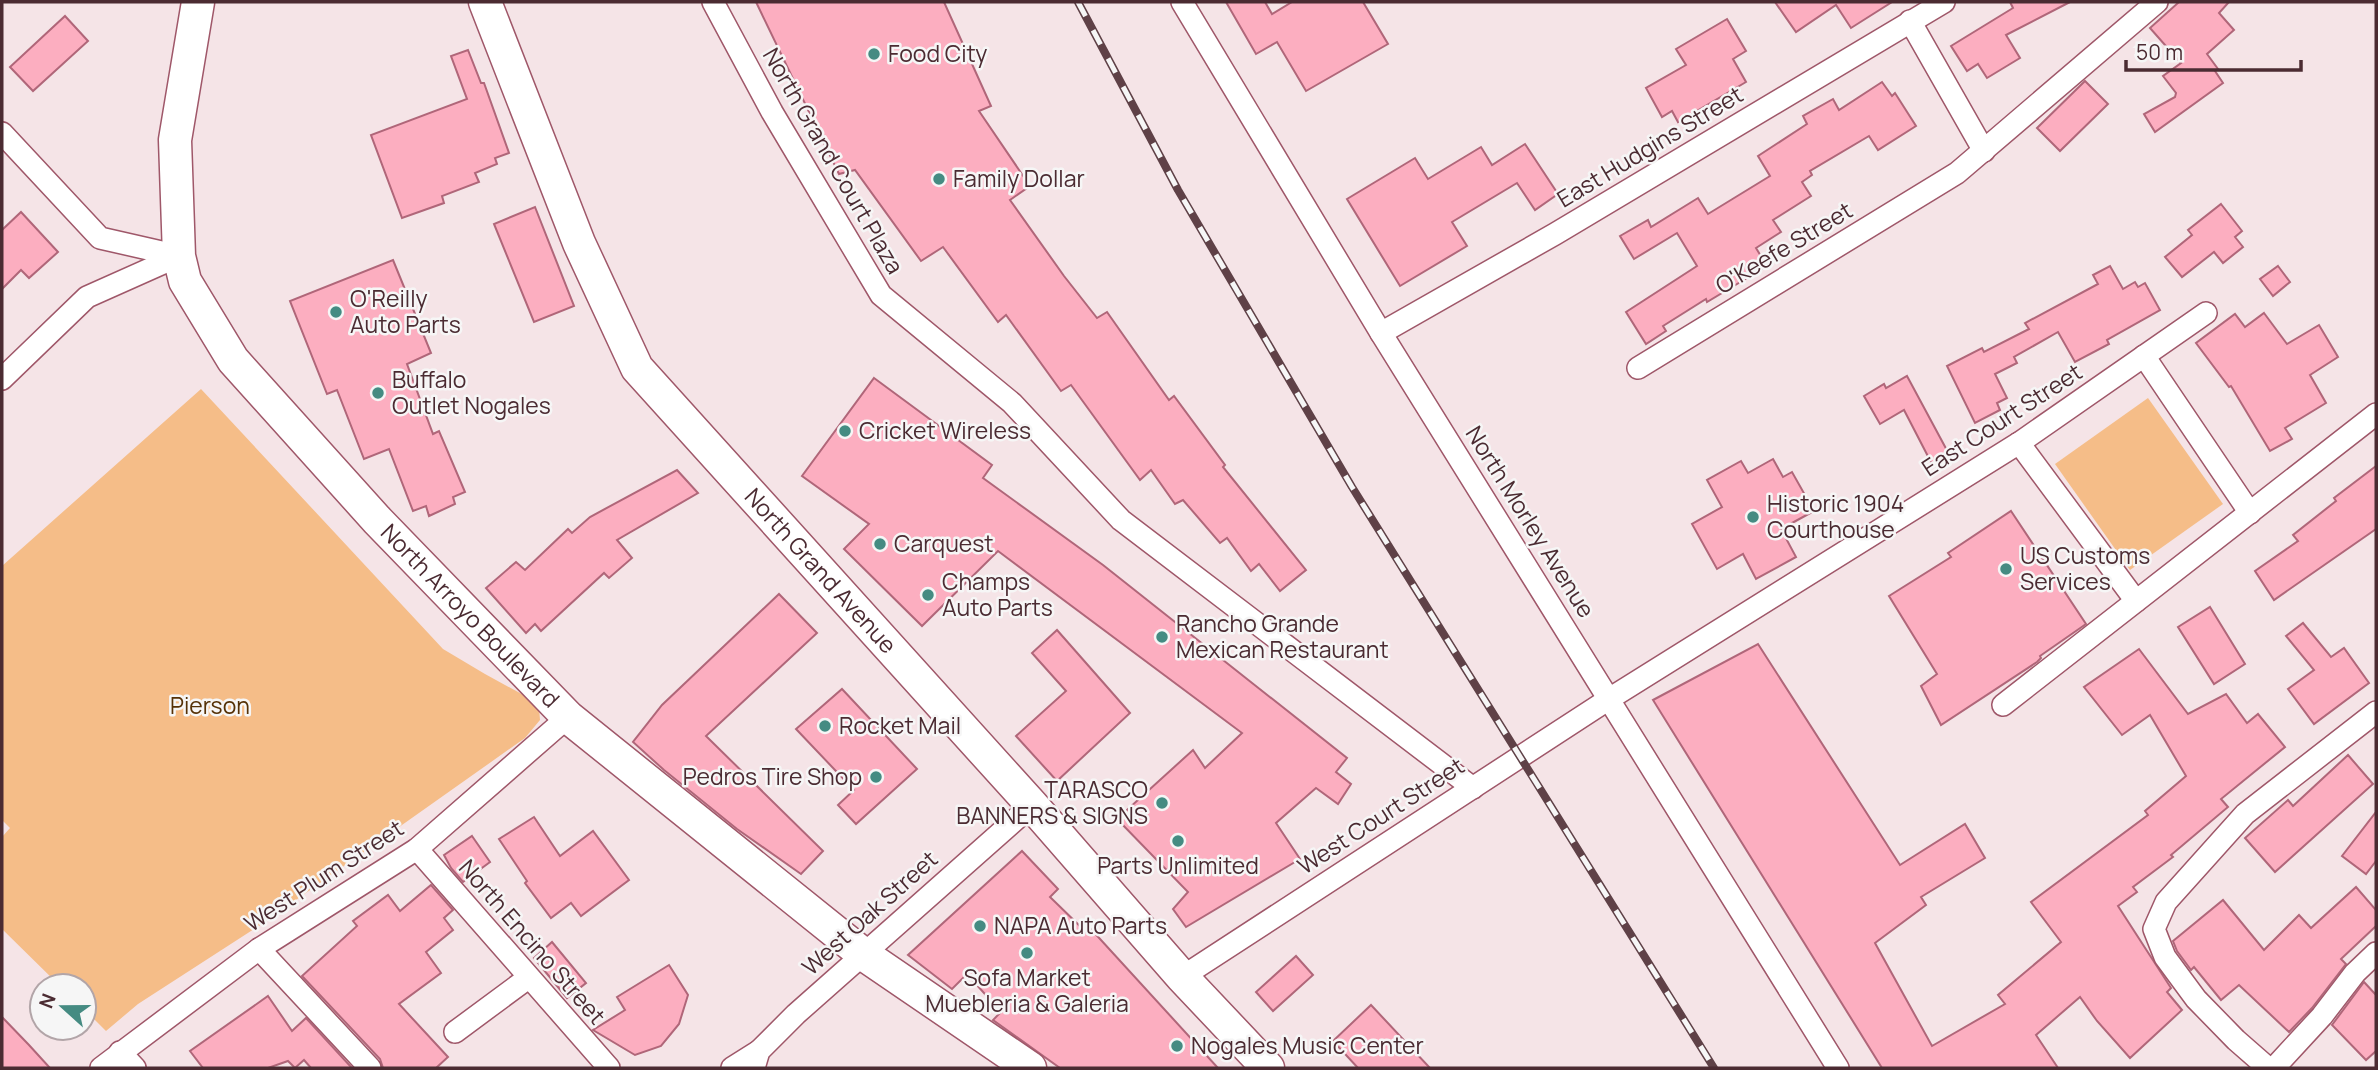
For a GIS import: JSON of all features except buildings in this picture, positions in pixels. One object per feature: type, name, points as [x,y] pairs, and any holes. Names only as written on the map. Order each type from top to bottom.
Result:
[{"type":"main road","name":"North Arroyo Boulevard","points":[[198,2],[175,140],[179,256],[185,281],[233,360],[377,520],[568,717],[863,954],[1030,1068]]},
{"type":"main road","name":"North Grand Avenue","points":[[485,2],[579,243],[637,368],[1032,805],[1182,977],[1268,1068]]},
{"type":"street","name":"North Grand Court Plaza","points":[[713,2],[772,112],[881,295],[1012,402],[1121,520],[1472,788]]},
{"type":"street","name":"North Morley Avenue","points":[[1182,2],[1381,333],[1838,1068]]},
{"type":"street","name":"East Hudgins Street","points":[[1381,333],[1555,234],[1911,14],[1944,2]]},
{"type":"street","name":"O'Keefe Street","points":[[1637,369],[1957,173],[2157,2]]},
{"type":"street","points":[[1911,14],[1984,151]]},
{"type":"street","points":[[2,133],[100,237],[179,256]]},
{"type":"street","points":[[2,379],[87,297],[179,256]]},
{"type":"street","name":"East Court Street","points":[[1609,699],[2019,443],[2206,313]]},
{"type":"street","points":[[2144,356],[2250,513]]},
{"type":"street","points":[[2003,705],[2376,414]]},
{"type":"street","points":[[2019,443],[2136,601]]},
{"type":"street","name":"West Court Street","points":[[1182,977],[1609,699]]},
{"type":"street","points":[[2268,1068],[2235,1040],[2196,999],[2165,957],[2154,929],[2166,902],[2245,814],[2376,712]]},
{"type":"street","name":"West Plum Street","points":[[101,1068],[259,949],[417,849],[568,717]]},
{"type":"street","name":"West Oak Street","points":[[732,1068],[756,1060],[863,954],[1032,805]]},
{"type":"street","name":"North Encino Street","points":[[417,849],[609,1068]]},
{"type":"street","points":[[259,949],[370,1068]]},
{"type":"street","points":[[2274,1068],[2376,953]]},
{"type":"street","points":[[455,1032],[528,978]]},
{"type":"street","points":[[120,1052],[135,1068]]},
{"type":"green space","name":"Pierson","points":[[201,389],[443,649],[529,698],[539,708],[540,720],[525,738],[262,924],[138,1004],[106,1031],[98,1023],[98,972],[46,972],[2,929],[2,837],[10,828],[2,820],[2,566]]},
{"type":"green space","points":[[2148,398],[2223,504],[2130,570],[2055,464]]},
{"type":"railway","points":[[1078,2],[1178,190],[1352,487],[1714,1068]]},
{"type":"place","name":"Food City","points":[[874,54]]},
{"type":"place","name":"Family Dollar","points":[[939,179]]},
{"type":"place","name":"O'Reilly Auto Parts","points":[[336,312]]},
{"type":"place","name":"Buffalo Outlet Nogales","points":[[378,393]]},
{"type":"place","name":"Cricket Wireless","points":[[845,431]]},
{"type":"place","name":"Historic 1904 Courthouse","points":[[1753,517]]},
{"type":"place","name":"Carquest","points":[[880,544]]},
{"type":"place","name":"US Customs Services","points":[[2006,569]]},
{"type":"place","name":"Champs Auto Parts","points":[[928,595]]},
{"type":"place","name":"Rancho Grande Mexican Restaurant","points":[[1162,637]]},
{"type":"place","name":"Rocket Mail","points":[[825,726]]},
{"type":"place","name":"Pedros Tire Shop","points":[[876,777]]},
{"type":"place","name":"TARASCO BANNERS & SIGNS","points":[[1162,803]]},
{"type":"place","name":"Parts Unlimited","points":[[1178,841]]},
{"type":"place","name":"NAPA Auto Parts","points":[[980,926]]},
{"type":"place","name":"Sofa Market Muebleria & Galeria","points":[[1027,953]]},
{"type":"place","name":"Nogales Music Center","points":[[1177,1046]]}]
